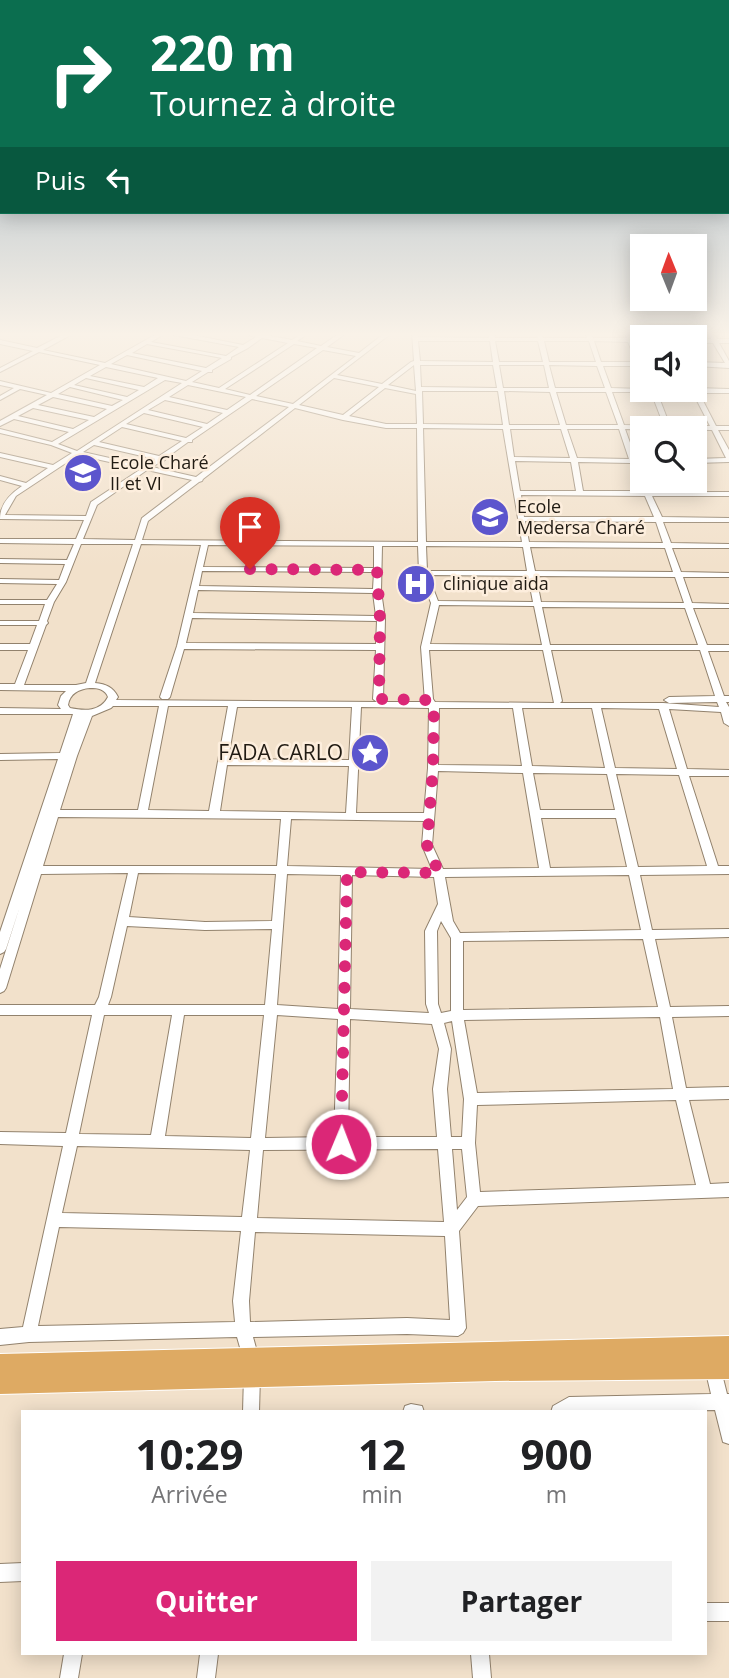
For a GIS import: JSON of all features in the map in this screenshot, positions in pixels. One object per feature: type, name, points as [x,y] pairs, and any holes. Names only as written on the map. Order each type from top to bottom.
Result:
[{"type":"highway","points":[[0,1382],[252,1367],[729,1348]]},
{"type":"highway","points":[[0,1366],[509,1369],[721,1367]]},
{"type":"street","points":[[0,424],[25,410]]},
{"type":"street","points":[[53,410],[94,419]]},
{"type":"street","points":[[53,444],[108,410]]},
{"type":"street","points":[[220,410],[228,412]]},
{"type":"street","points":[[19,687],[50,602],[62,582],[94,504],[190,441],[230,410]]},
{"type":"street","points":[[90,685],[145,520],[290,410]]},
{"type":"street","points":[[309,410],[386,426],[630,427]]},
{"type":"street","points":[[343,418],[352,410]]},
{"type":"street","points":[[419,410],[423,573],[435,603],[425,647],[431,703],[433,768],[427,845],[439,873],[447,922],[457,937],[457,1015],[471,1099],[468,1143],[474,1199],[452,1229]]},
{"type":"street","points":[[505,410],[522,519],[557,701]]},
{"type":"street","points":[[558,410],[574,460],[580,494]]},
{"type":"street","points":[[616,410],[630,444]]},
{"type":"street","points":[[705,410],[729,458],[707,460]]},
{"type":"street","points":[[86,518],[0,517],[13,495],[143,411],[208,426]]},
{"type":"street","points":[[13,417],[73,432]]},
{"type":"street","points":[[121,425],[190,441]]},
{"type":"street","points":[[707,428],[729,428]]},
{"type":"street","points":[[0,431],[146,470],[200,480]]},
{"type":"street","points":[[94,443],[163,459]]},
{"type":"street","points":[[0,454],[55,468]]},
{"type":"street","points":[[512,459],[630,461]]},
{"type":"street","points":[[0,478],[27,485]]},
{"type":"street","points":[[518,493],[729,494]]},
{"type":"street","points":[[648,494],[726,705],[729,723]]},
{"type":"street","points":[[0,495],[13,495]]},
{"type":"street","points":[[522,519],[729,520]]},
{"type":"street","points":[[0,541],[378,546],[729,546]]},
{"type":"street","points":[[142,814],[165,700],[181,646],[205,543]]},
{"type":"street","points":[[378,546],[379,699]]},
{"type":"street","points":[[0,561],[70,562]]},
{"type":"street","points":[[199,569],[377,570]]},
{"type":"street","points":[[423,573],[729,575]]},
{"type":"street","points":[[0,581],[62,582]]},
{"type":"street","points":[[194,588],[377,591]]},
{"type":"street","points":[[0,602],[50,602]]},
{"type":"street","points":[[435,603],[729,606]]},
{"type":"street","points":[[188,615],[380,619]]},
{"type":"street","points":[[0,622],[44,623]]},
{"type":"street","points":[[181,646],[380,647]]},
{"type":"street","points":[[0,647],[33,647]]},
{"type":"street","points":[[425,647],[729,648]]},
{"type":"street","points":[[0,687],[76,688],[90,685],[108,689],[112,700]]},
{"type":"street","points":[[76,688],[63,702],[79,713]]},
{"type":"street","points":[[0,711],[79,713],[102,710],[112,700],[379,699],[517,706],[726,705]]},
{"type":"street","points":[[165,700],[233,705],[557,701],[726,705]]},
{"type":"street","points":[[214,814],[233,705]]},
{"type":"street","points":[[351,815],[357,705]]},
{"type":"street","points":[[517,706],[545,871]]},
{"type":"street","points":[[596,706],[665,1010],[681,1095],[705,1191]]},
{"type":"street","points":[[663,706],[713,869]]},
{"type":"street","points":[[0,949],[5,916],[79,713]]},
{"type":"street","points":[[0,988],[54,813],[79,713]]},
{"type":"street","points":[[0,757],[62,756]]},
{"type":"street","points":[[222,762],[352,763]]},
{"type":"street","points":[[433,768],[729,773]]},
{"type":"street","points":[[54,813],[429,817]]},
{"type":"street","points":[[534,814],[619,814]]},
{"type":"street","points":[[251,1410],[252,1367],[243,1330],[241,1300],[271,1010],[286,816]]},
{"type":"street","points":[[29,1334],[99,1011],[105,997],[134,869]]},
{"type":"street","points":[[36,870],[439,873],[729,870]]},
{"type":"street","points":[[341,1144],[347,872]]},
{"type":"street","points":[[0,1337],[29,1334],[407,1326],[458,1328],[440,1089],[444,1049],[432,1004],[431,931],[443,906]]},
{"type":"street","points":[[123,921],[205,926],[278,925]]},
{"type":"street","points":[[457,937],[729,933]]},
{"type":"street","points":[[0,1010],[271,1010],[438,1019],[457,1015],[729,1011]]},
{"type":"street","points":[[157,1142],[179,1011]]},
{"type":"street","points":[[471,1099],[729,1093]]},
{"type":"street","points":[[0,1138],[258,1144],[468,1143]]},
{"type":"street","points":[[474,1199],[729,1190]]},
{"type":"street","points":[[54,1220],[452,1229]]},
{"type":"street","points":[[721,1367],[729,1436]]},
{"type":"street","points":[[562,1410],[569,1405],[725,1402]]},
{"type":"street","points":[[0,1573],[21,1572]]},
{"type":"street","points":[[707,1612],[729,1612]]},
{"type":"street","points":[[69,1678],[73,1655]]},
{"type":"street","points":[[206,1678],[209,1655]]},
{"type":"street","points":[[480,1655],[482,1678]]},
{"type":"place","name":"Ecole Charé II et VI","points":[[83,473]]},
{"type":"place","name":"Ecole Medersa Charé","points":[[490,517]]},
{"type":"place","name":"clinique aida","points":[[416,584]]},
{"type":"place","name":"FADA CARLO","points":[[370,753]]},
{"type":"route","points":[[250,569],[377,570],[380,619],[379,699],[428,700],[434,706],[433,768],[427,845],[439,873],[347,872],[341,1144]]}]
